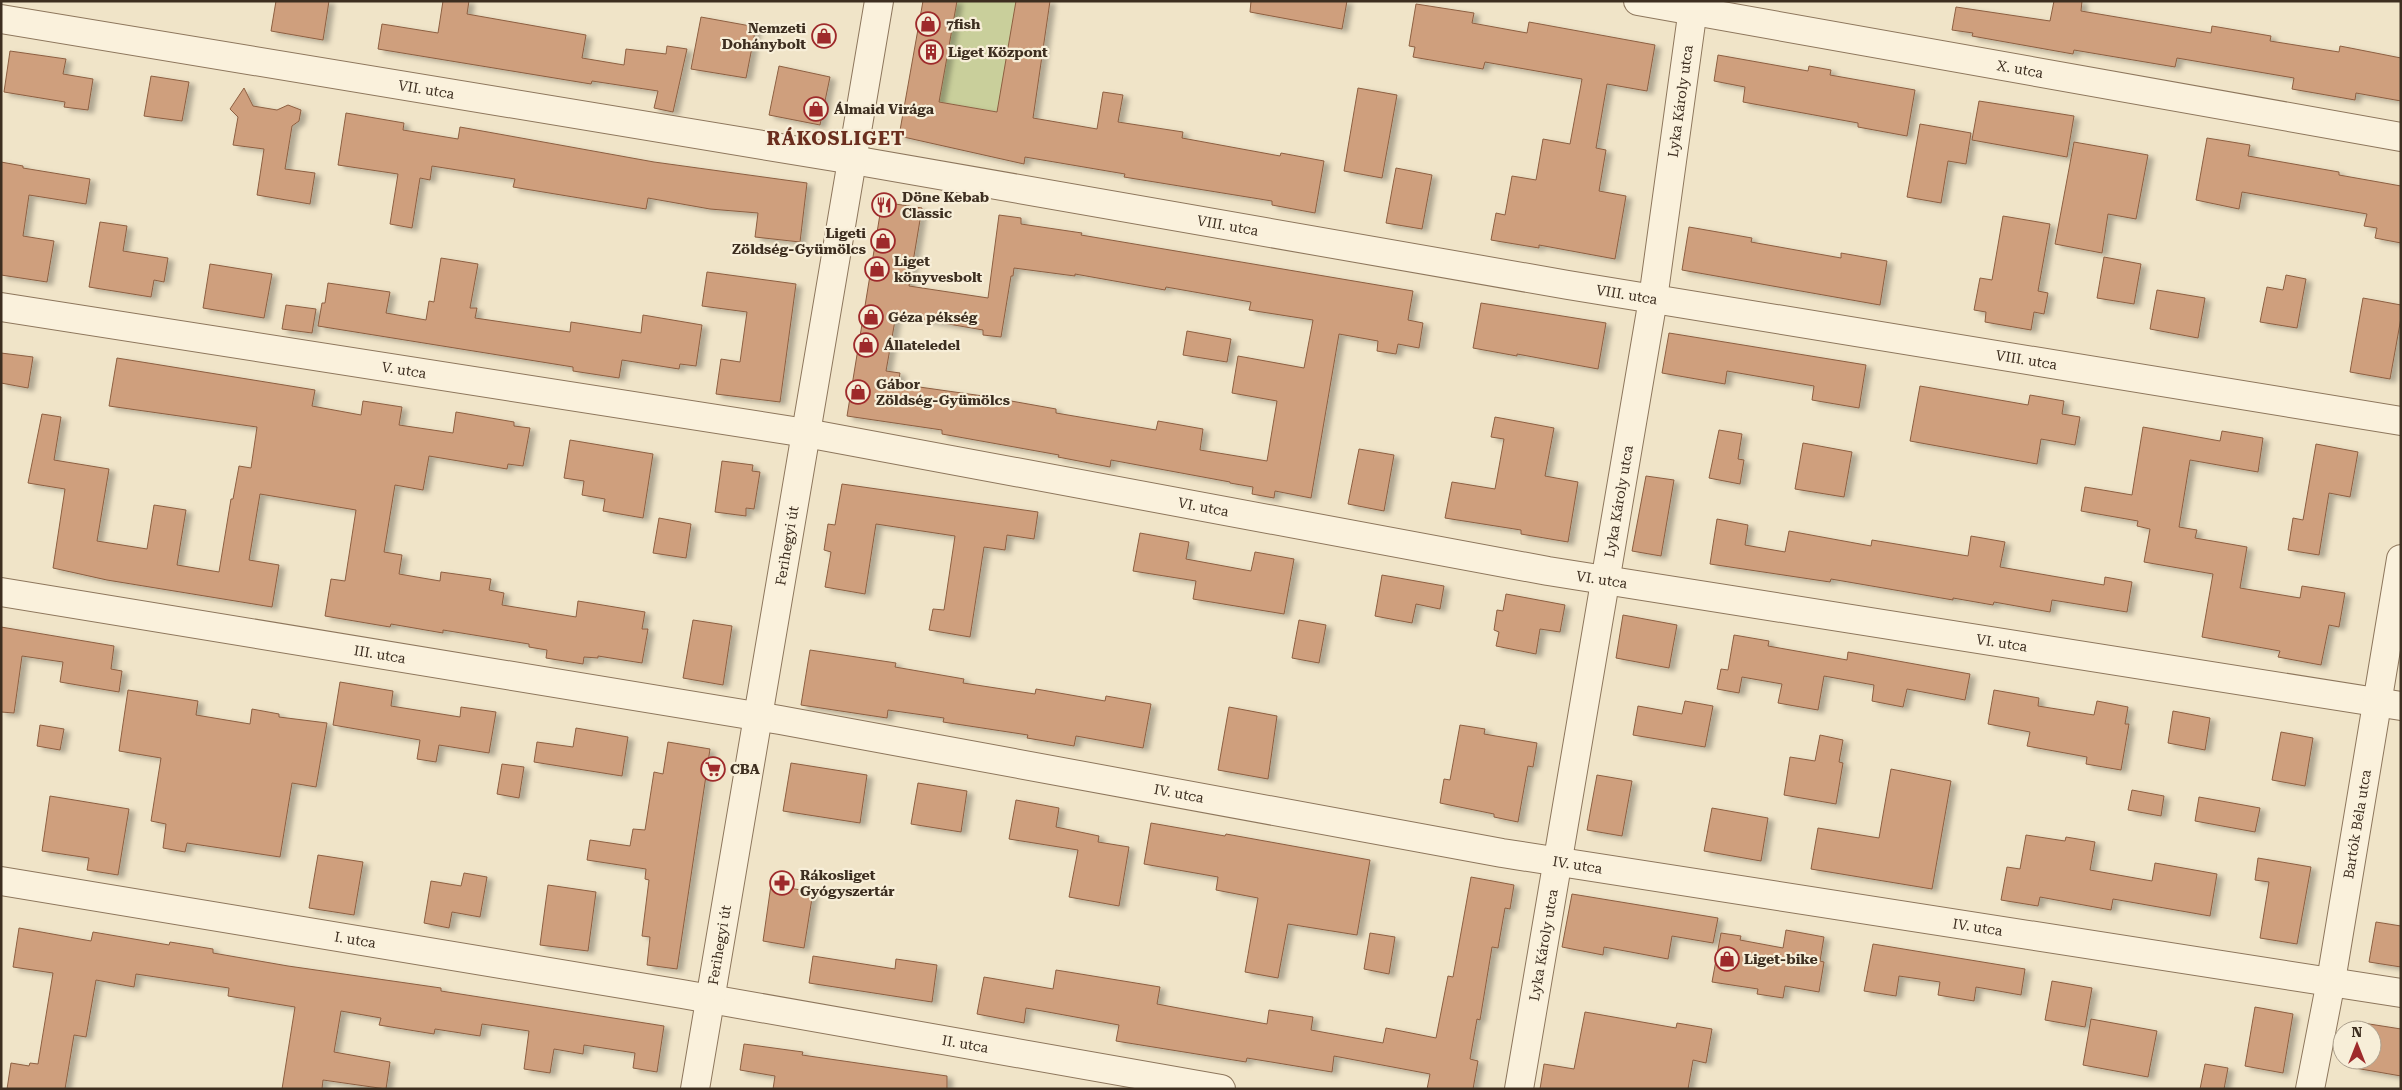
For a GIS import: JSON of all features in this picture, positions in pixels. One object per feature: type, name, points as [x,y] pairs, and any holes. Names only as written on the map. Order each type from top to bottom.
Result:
[{"type":"street","name":"Ferihegyi út","points":[[695,1089],[879,1]]},
{"type":"street","name":"X. utca","points":[[1638,1],[1693,6],[2401,137]]},
{"type":"street","name":"Lyka Károly utca","points":[[1519,1089],[1653,299],[1693,6]]},
{"type":"street","name":"VII. utca","points":[[1,19],[853,160]]},
{"type":"street","name":"VIII. utca","points":[[853,160],[1653,299],[2401,421]]},
{"type":"street","name":"V. utca","points":[[1,307],[806,433]]},
{"type":"street","name":"VI. utca","points":[[806,433],[1606,580],[2389,704]]},
{"type":"street","name":"Bartók Béla utca","points":[[2310,1089],[2389,704],[2401,559]]},
{"type":"street","name":"III. utca","points":[[1,592],[758,716]]},
{"type":"street","name":"IV. utca","points":[[758,716],[1558,862],[2401,993]]},
{"type":"street","name":"I. utca","points":[[1,881],[709,999]]},
{"type":"street","name":"II. utca","points":[[709,999],[1221,1089]]},
{"type":"green space","points":[[957,1],[1017,1],[998,112],[939,102]]},
{"type":"building","points":[[276,1],[329,1],[323,40],[271,31]]},
{"type":"building","points":[[443,1],[469,1],[467,14],[586,35],[582,58],[624,65],[626,49],[666,54],[667,46],[687,49],[673,112],[654,108],[658,91],[592,81],[591,84],[378,49],[382,24],[438,33]]},
{"type":"building","points":[[923,1],[957,1],[939,102],[997,112],[1016,1],[1050,1],[1033,118],[1097,129],[1103,92],[1123,95],[1118,122],[1183,132],[1182,138],[1280,156],[1281,153],[1324,161],[1315,213],[1272,205],[1272,201],[1124,177],[1125,174],[1025,157],[1024,164],[899,136]]},
{"type":"building","points":[[1251,1],[1347,1],[1342,29],[1250,12]]},
{"type":"building","points":[[2054,1],[2082,1],[2081,11],[2211,33],[2212,26],[2271,36],[2270,41],[2339,52],[2340,46],[2401,58],[2401,101],[2356,93],[2355,100],[2292,89],[2294,78],[2177,58],[2175,67],[2074,50],[2073,54],[1972,36],[1973,33],[1952,30],[1956,7],[2050,21]]},
{"type":"building","points":[[1416,4],[1474,13],[1472,23],[1527,33],[1529,22],[1655,45],[1647,91],[1607,84],[1596,148],[1606,150],[1599,191],[1626,196],[1615,259],[1539,245],[1539,248],[1491,240],[1496,213],[1505,215],[1512,176],[1536,180],[1543,139],[1570,144],[1582,79],[1485,62],[1483,69],[1413,57],[1415,47],[1409,46]]},
{"type":"building","points":[[701,17],[756,27],[746,78],[691,69]]},
{"type":"building","points":[[10,51],[66,59],[63,74],[93,79],[88,110],[64,107],[65,102],[4,92]]},
{"type":"building","points":[[1718,55],[1808,71],[1809,66],[1831,70],[1830,75],[1915,90],[1907,136],[1858,127],[1858,123],[1743,102],[1745,87],[1714,81]]},
{"type":"building","points":[[779,66],[830,77],[820,125],[769,115]]},
{"type":"building","points":[[151,76],[189,82],[182,121],[144,116]]},
{"type":"building","points":[[244,88],[253,106],[277,110],[288,105],[301,110],[299,121],[292,126],[285,169],[315,173],[310,204],[257,195],[264,149],[233,145],[238,117],[230,109]]},
{"type":"building","points":[[1358,88],[1397,95],[1382,178],[1344,171]]},
{"type":"building","points":[[1979,101],[2074,116],[2067,157],[1972,140]]},
{"type":"building","points":[[346,113],[404,123],[403,130],[458,139],[460,127],[654,162],[807,183],[800,242],[755,237],[758,213],[710,209],[648,198],[646,209],[513,187],[515,179],[432,166],[430,180],[420,178],[412,228],[390,224],[398,174],[338,165]]},
{"type":"building","points":[[1920,124],[1971,133],[1966,164],[1948,161],[1941,203],[1907,197]]},
{"type":"building","points":[[2207,138],[2250,145],[2248,156],[2339,172],[2339,175],[2401,186],[2401,243],[2375,238],[2377,228],[2364,226],[2367,214],[2242,192],[2239,209],[2196,200]]},
{"type":"building","points":[[2074,142],[2148,155],[2136,219],[2108,214],[2102,253],[2055,244]]},
{"type":"building","points":[[1,162],[23,166],[23,168],[90,179],[86,204],[29,195],[23,236],[54,241],[47,282],[1,275]]},
{"type":"building","points":[[1396,168],[1432,175],[1422,229],[1386,223]]},
{"type":"building","points":[[882,202],[922,208],[909,286],[988,298],[999,215],[1021,218],[1021,224],[1413,291],[1408,320],[1423,323],[1419,348],[1398,344],[1396,354],[1377,351],[1378,341],[1339,334],[1311,498],[1275,491],[1274,498],[1252,494],[1253,487],[1230,482],[1111,460],[1110,467],[1058,457],[1059,455],[942,434],[942,430],[847,416]],"holes":[[[1014,268],[1075,276],[1075,274],[1165,290],[1166,287],[1251,302],[1249,310],[1313,320],[1304,368],[1238,356],[1232,393],[1277,401],[1267,461],[1200,450],[1203,429],[1158,421],[1156,430],[1056,413],[1056,409],[898,384],[900,373],[886,371],[896,315],[983,330],[983,335],[1001,337]]]},
{"type":"building","points":[[2003,216],[2050,224],[2038,291],[2048,293],[2044,314],[2034,312],[2031,330],[1985,322],[1986,312],[1974,310],[1980,278],[1992,280]]},
{"type":"building","points":[[100,222],[127,226],[123,251],[168,258],[164,282],[154,280],[151,297],[89,287]]},
{"type":"building","points":[[1689,227],[1752,238],[1751,242],[1841,258],[1841,253],[1887,261],[1880,305],[1682,270]]},
{"type":"building","points":[[2104,257],[2141,264],[2134,304],[2097,298]]},
{"type":"building","points":[[441,258],[478,264],[470,308],[477,308],[475,318],[570,332],[571,322],[641,333],[643,315],[702,325],[696,366],[680,364],[679,369],[622,360],[619,378],[573,371],[573,367],[318,326],[322,303],[325,303],[328,283],[390,292],[386,313],[426,320],[429,301],[434,302]]},
{"type":"building","points":[[210,264],[272,274],[264,318],[203,308]]},
{"type":"building","points":[[707,272],[796,284],[780,402],[716,394],[721,359],[740,362],[747,312],[702,306]]},
{"type":"building","points":[[2286,275],[2306,279],[2297,328],[2260,322],[2267,287],[2283,290]]},
{"type":"building","points":[[2157,290],[2205,298],[2198,338],[2150,329]]},
{"type":"building","points":[[2363,298],[2401,305],[2401,318],[2390,379],[2350,372]]},
{"type":"building","points":[[1481,303],[1606,323],[1598,369],[1473,348]]},
{"type":"building","points":[[286,305],[316,309],[312,333],[282,329]]},
{"type":"building","points":[[1187,331],[1231,339],[1227,362],[1183,355]]},
{"type":"building","points":[[1669,333],[1866,365],[1859,408],[1812,400],[1814,386],[1727,371],[1725,384],[1662,373]]},
{"type":"building","points":[[1,353],[33,357],[28,388],[1,383]]},
{"type":"building","points":[[117,358],[315,390],[312,406],[361,415],[363,401],[402,407],[399,425],[453,433],[456,412],[514,422],[514,426],[530,428],[523,466],[508,464],[507,469],[429,456],[423,490],[395,485],[384,552],[402,555],[399,574],[440,581],[441,572],[491,579],[489,590],[504,593],[502,605],[576,617],[578,601],[645,612],[642,629],[648,629],[642,663],[598,656],[598,658],[584,657],[583,664],[546,658],[547,650],[529,647],[529,644],[443,630],[443,633],[391,624],[390,627],[325,616],[331,579],[345,581],[356,510],[260,494],[249,560],[279,565],[272,607],[107,580],[53,568],[65,489],[28,483],[42,414],[61,417],[54,460],[109,469],[97,541],[147,549],[154,505],[186,510],[177,565],[219,572],[231,499],[233,499],[239,466],[251,468],[257,427],[109,406]]},
{"type":"building","points":[[1920,386],[2028,405],[2030,395],[2064,401],[2062,414],[2080,417],[2075,445],[2041,439],[2037,464],[1910,441]]},
{"type":"building","points":[[1495,417],[1554,428],[1545,476],[1578,482],[1568,542],[1521,534],[1521,530],[1445,518],[1452,482],[1495,489],[1504,439],[1491,437]]},
{"type":"building","points":[[2143,427],[2220,441],[2222,431],[2263,438],[2258,472],[2190,460],[2179,527],[2197,530],[2195,538],[2247,547],[2240,588],[2300,598],[2302,586],[2345,593],[2339,627],[2329,625],[2321,665],[2278,657],[2280,651],[2202,637],[2213,574],[2144,562],[2150,529],[2137,526],[2138,521],[2081,511],[2085,487],[2132,495]]},
{"type":"building","points":[[1719,430],[1742,434],[1738,459],[1744,460],[1740,484],[1709,478]]},
{"type":"building","points":[[570,440],[653,454],[643,518],[603,511],[605,499],[582,495],[584,481],[564,478]]},
{"type":"building","points":[[1803,443],[1852,452],[1844,497],[1795,489]]},
{"type":"building","points":[[2316,444],[2358,452],[2350,497],[2329,493],[2319,555],[2288,550],[2293,518],[2303,520]]},
{"type":"building","points":[[1359,449],[1394,455],[1384,511],[1348,504]]},
{"type":"building","points":[[722,461],[753,465],[752,471],[760,472],[754,509],[746,508],[746,516],[715,512]]},
{"type":"building","points":[[1646,476],[1674,480],[1661,556],[1632,551]]},
{"type":"building","points":[[842,484],[1038,512],[1034,539],[1007,535],[1005,550],[984,547],[970,637],[929,630],[933,609],[944,610],[955,536],[876,524],[865,594],[825,587],[831,552],[824,550],[828,524],[835,525]]},
{"type":"building","points":[[659,518],[691,524],[686,558],[653,553]]},
{"type":"building","points":[[1717,519],[1748,525],[1745,545],[1785,552],[1789,531],[1871,546],[1872,540],[1968,556],[1971,536],[2005,542],[2000,567],[2104,585],[2105,577],[2132,582],[2127,612],[2052,600],[2050,612],[1994,602],[1993,605],[1953,598],[1953,600],[1831,579],[1830,582],[1710,564]]},
{"type":"building","points":[[1140,533],[1189,542],[1186,559],[1251,571],[1255,552],[1294,559],[1284,614],[1193,599],[1196,581],[1133,571]]},
{"type":"building","points":[[1382,575],[1444,586],[1440,609],[1416,604],[1412,623],[1375,616]]},
{"type":"building","points":[[1506,594],[1565,605],[1560,632],[1540,629],[1536,654],[1496,646],[1499,632],[1494,630],[1497,610],[1503,611]]},
{"type":"building","points":[[1623,615],[1677,625],[1669,668],[1616,658]]},
{"type":"building","points":[[693,620],[732,626],[723,685],[683,678]]},
{"type":"building","points":[[1299,620],[1326,625],[1319,663],[1292,658]]},
{"type":"building","points":[[1,627],[114,646],[111,669],[122,671],[119,692],[60,682],[63,662],[22,656],[14,713],[1,712]]},
{"type":"building","points":[[1734,635],[1769,641],[1768,646],[1847,660],[1848,652],[1970,674],[1965,700],[1907,689],[1903,707],[1872,701],[1874,685],[1824,676],[1818,710],[1778,703],[1782,684],[1742,677],[1739,693],[1717,689],[1721,669],[1728,670]]},
{"type":"building","points":[[810,650],[896,663],[895,667],[964,679],[963,683],[1035,694],[1036,689],[1105,701],[1106,696],[1151,704],[1143,748],[1076,736],[1074,746],[1027,738],[1028,735],[943,722],[944,718],[888,710],[887,718],[801,705]]},
{"type":"building","points":[[340,682],[393,691],[391,706],[460,717],[461,707],[496,712],[489,753],[439,745],[436,762],[417,759],[420,740],[333,725]]},
{"type":"building","points":[[128,690],[198,701],[196,715],[250,724],[252,709],[279,714],[279,717],[327,723],[316,787],[292,783],[280,857],[187,843],[185,852],[163,848],[166,824],[151,821],[161,758],[119,751]]},
{"type":"building","points":[[1994,690],[2039,698],[2038,706],[2094,715],[2097,701],[2128,707],[2125,724],[2129,724],[2121,770],[2086,764],[2087,757],[2027,746],[2030,732],[1988,724]]},
{"type":"building","points":[[1685,701],[1713,706],[1705,747],[1633,735],[1638,706],[1682,714]]},
{"type":"building","points":[[1229,707],[1277,716],[1268,779],[1218,770]]},
{"type":"building","points":[[2173,711],[2210,718],[2205,750],[2168,743]]},
{"type":"building","points":[[40,725],[64,729],[60,750],[37,746]]},
{"type":"building","points":[[1460,725],[1485,729],[1484,734],[1537,743],[1533,767],[1528,766],[1518,822],[1494,817],[1494,814],[1440,803],[1444,779],[1450,780]]},
{"type":"building","points":[[576,728],[628,737],[622,776],[534,762],[537,742],[573,747]]},
{"type":"building","points":[[2281,732],[2313,738],[2305,786],[2272,780]]},
{"type":"building","points":[[1820,735],[1843,740],[1839,762],[1843,763],[1836,804],[1784,795],[1790,757],[1815,761]]},
{"type":"building","points":[[668,742],[710,749],[677,969],[647,965],[650,937],[642,936],[649,880],[645,879],[646,869],[587,860],[590,840],[630,846],[633,829],[645,830],[654,772],[663,774]]},
{"type":"building","points":[[791,763],[867,775],[860,823],[783,811]]},
{"type":"building","points":[[502,764],[524,767],[519,798],[497,794]]},
{"type":"building","points":[[1891,769],[1951,781],[1932,889],[1811,869],[1818,828],[1879,838]]},
{"type":"building","points":[[1597,775],[1632,781],[1622,836],[1587,830]]},
{"type":"building","points":[[918,783],[967,791],[961,832],[911,824]]},
{"type":"building","points":[[2132,790],[2164,796],[2161,816],[2128,810]]},
{"type":"building","points":[[50,796],[129,809],[118,875],[87,870],[89,858],[42,851]]},
{"type":"building","points":[[2199,797],[2260,808],[2255,832],[2195,821]]},
{"type":"building","points":[[1016,800],[1059,808],[1056,827],[1099,836],[1098,842],[1129,847],[1119,906],[1069,897],[1078,850],[1009,839]]},
{"type":"building","points":[[1712,808],[1768,818],[1761,861],[1704,851]]},
{"type":"building","points":[[1151,823],[1225,836],[1226,834],[1370,860],[1357,935],[1288,924],[1278,978],[1245,972],[1258,898],[1216,890],[1218,877],[1144,864]]},
{"type":"building","points":[[2026,835],[2065,841],[2066,837],[2095,842],[2090,870],[2152,881],[2155,863],[2217,874],[2210,916],[2113,899],[2111,910],[2040,897],[2038,906],[2001,900],[2007,867],[2020,869]]},
{"type":"building","points":[[318,855],[363,862],[354,915],[309,908]]},
{"type":"building","points":[[2258,858],[2311,867],[2297,944],[2260,938],[2269,882],[2255,880]]},
{"type":"building","points":[[464,873],[487,877],[480,917],[452,912],[449,928],[424,923],[431,881],[461,886]]},
{"type":"building","points":[[1471,877],[1514,885],[1510,909],[1505,908],[1498,948],[1492,947],[1480,1020],[1477,1019],[1470,1059],[1478,1061],[1473,1089],[1427,1089],[1430,1074],[1334,1056],[1332,1072],[1247,1058],[1246,1062],[1116,1041],[1119,1025],[1026,1008],[1024,1023],[977,1014],[984,977],[1053,989],[1056,970],[1160,987],[1157,1004],[1267,1024],[1269,1010],[1313,1017],[1311,1030],[1383,1043],[1386,1028],[1436,1038],[1448,976],[1453,977]]},
{"type":"building","points":[[548,885],[596,892],[588,951],[540,945]]},
{"type":"building","points":[[771,885],[813,892],[804,948],[763,941]]},
{"type":"building","points":[[1572,894],[1718,918],[1713,943],[1672,936],[1668,959],[1604,947],[1603,955],[1562,947]]},
{"type":"building","points":[[2376,922],[2401,926],[2401,967],[2369,962]]},
{"type":"building","points":[[19,928],[91,941],[93,932],[169,945],[170,942],[213,949],[213,953],[288,966],[441,988],[441,991],[664,1026],[657,1072],[633,1068],[635,1053],[584,1045],[583,1054],[554,1049],[550,1073],[524,1069],[529,1031],[482,1024],[480,1036],[435,1029],[434,1034],[379,1025],[381,1018],[341,1011],[334,1052],[390,1062],[386,1089],[323,1080],[322,1089],[282,1089],[295,1007],[228,996],[229,988],[136,974],[134,987],[96,980],[86,1037],[74,1035],[65,1089],[7,1089],[11,1063],[29,1066],[30,1063],[38,1064],[53,973],[13,967]]},
{"type":"building","points":[[1786,930],[1824,937],[1820,961],[1824,962],[1819,992],[1785,986],[1783,998],[1757,994],[1758,989],[1712,982],[1721,933],[1741,936],[1740,940],[1783,948]]},
{"type":"building","points":[[1370,933],[1395,937],[1389,974],[1364,969]]},
{"type":"building","points":[[1873,944],[2025,969],[2021,995],[1976,987],[1974,1001],[1938,995],[1940,982],[1899,976],[1896,996],[1864,991]]},
{"type":"building","points":[[813,956],[895,969],[896,959],[937,965],[932,1002],[809,983]]},
{"type":"building","points":[[2052,981],[2092,988],[2085,1027],[2045,1020]]},
{"type":"building","points":[[2255,1007],[2293,1014],[2283,1073],[2245,1066]]},
{"type":"building","points":[[1585,1012],[1676,1028],[1677,1023],[1712,1029],[1706,1063],[1693,1060],[1688,1089],[1540,1089],[1544,1064],[1574,1069]]},
{"type":"building","points":[[2091,1019],[2157,1031],[2148,1077],[2083,1065]]},
{"type":"building","points":[[2382,1026],[2401,1029],[2401,1076],[2366,1070],[2382,1070]]},
{"type":"building","points":[[744,1044],[803,1052],[802,1055],[947,1076],[947,1089],[773,1089],[775,1076],[740,1070]]},
{"type":"building","points":[[2205,1064],[2228,1068],[2224,1089],[2200,1089]]},
{"type":"place","name":"7fish","points":[[928,24]]},
{"type":"place","name":"Nemzeti Dohánybolt","points":[[824,36]]},
{"type":"place","name":"Liget Központ","points":[[931,52]]},
{"type":"place","name":"Álmaid Virága","points":[[816,109]]},
{"type":"place","name":"Döne Kebab Classic","points":[[884,205]]},
{"type":"place","name":"Ligeti Zöldség-Gyümölcs","points":[[883,241]]},
{"type":"place","name":"Liget könyvesbolt","points":[[877,269]]},
{"type":"place","name":"Géza pékség","points":[[871,317]]},
{"type":"place","name":"Állateledel","points":[[866,345]]},
{"type":"place","name":"Gábor Zöldség-Gyümölcs","points":[[858,392]]},
{"type":"place","name":"CBA","points":[[713,769]]},
{"type":"place","name":"Rákosliget Gyógyszertár","points":[[782,883]]},
{"type":"place","name":"Liget-bike","points":[[1727,959]]},
{"type":"district","name":"RÁKOSLIGET","points":[[836,138]]}]
